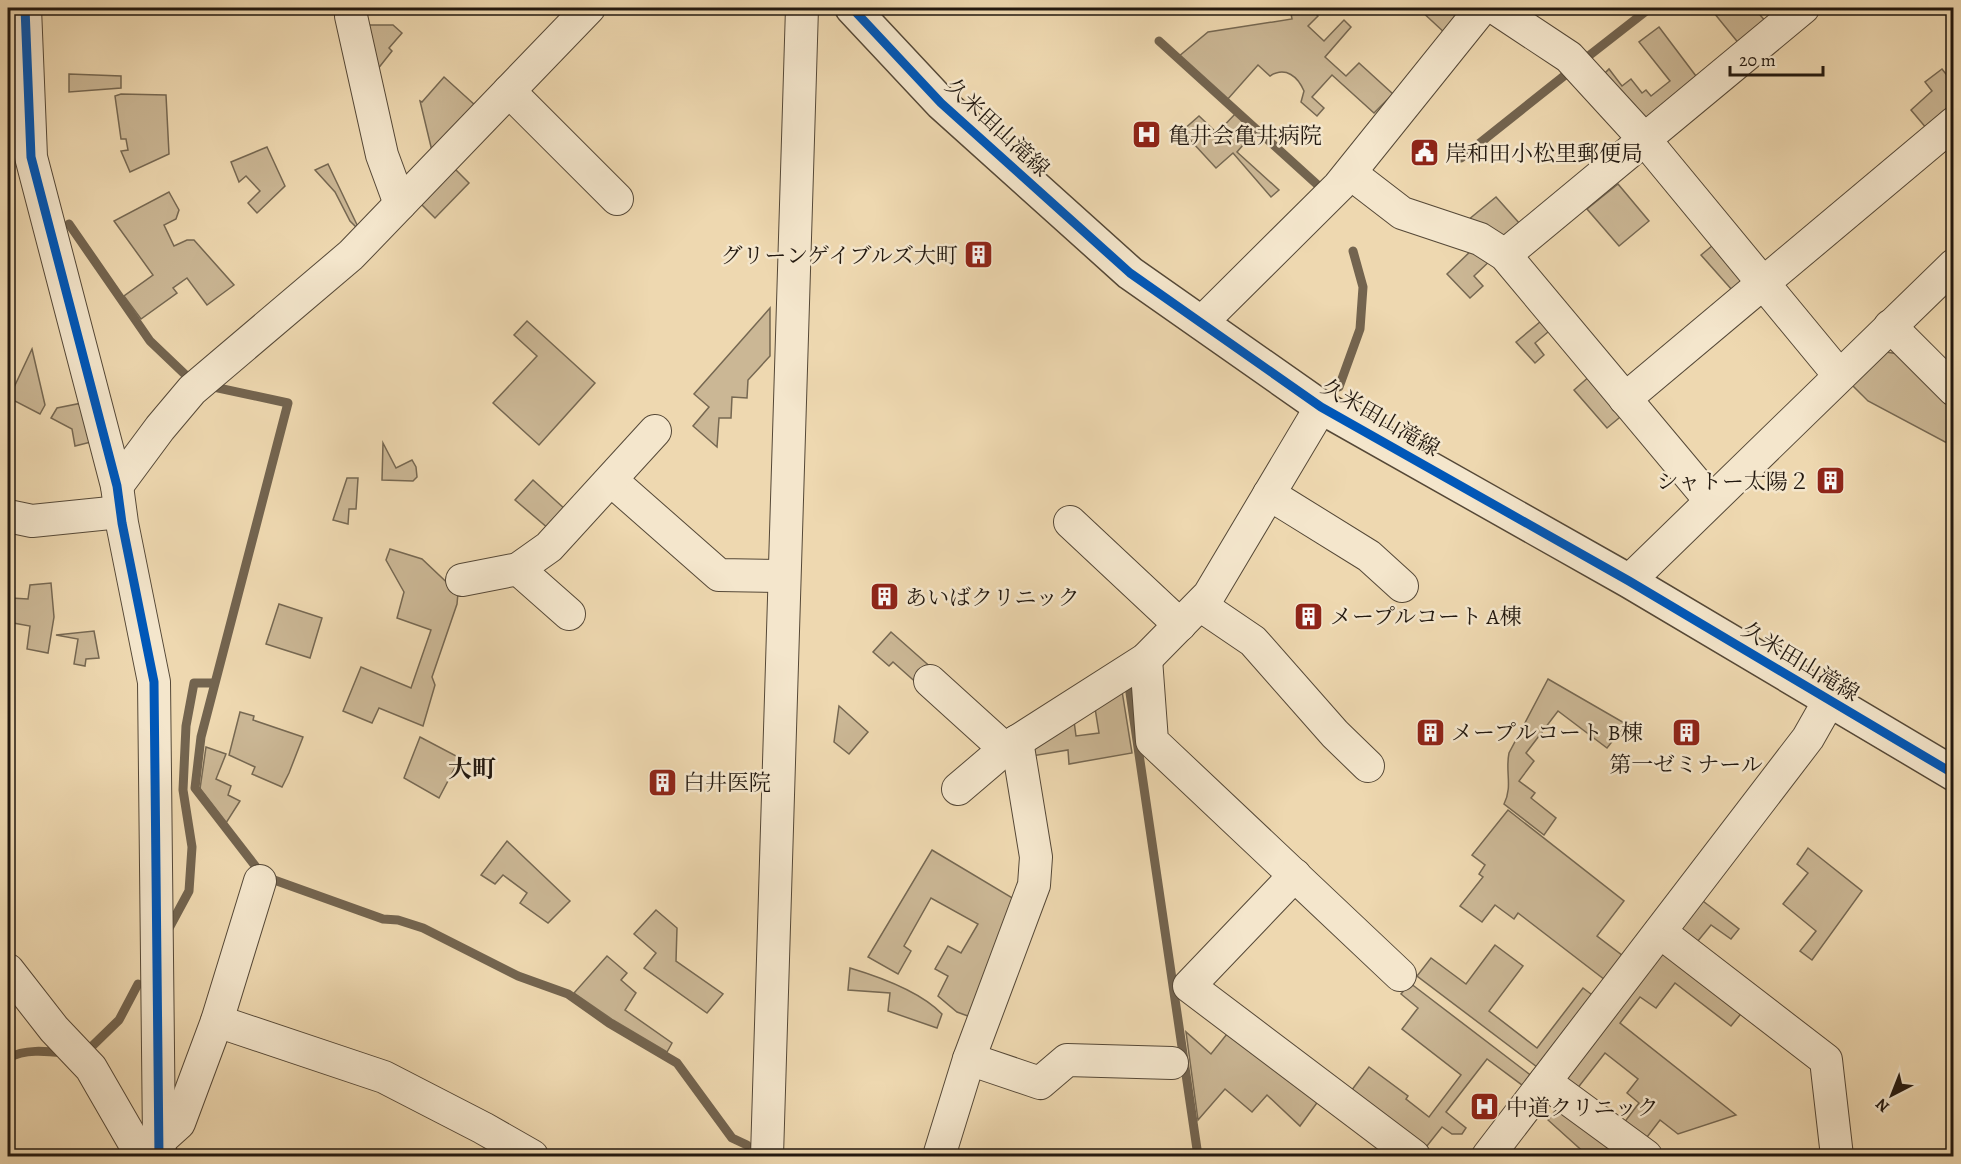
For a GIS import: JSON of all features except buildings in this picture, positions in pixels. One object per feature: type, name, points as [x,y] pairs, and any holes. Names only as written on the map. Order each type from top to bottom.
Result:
[{"type":"street","points":[[25,8],[31,157],[118,499],[154,682],[143,1151]]},
{"type":"street","points":[[351,8],[382,155],[400,204]]},
{"type":"street","points":[[8,516],[32,521],[118,499],[160,428],[197,386],[351,255],[590,8]]},
{"type":"street","points":[[767,1156],[802,8]]},
{"type":"street","name":"久米田山滝線","points":[[852,8],[949,111],[1130,273],[1321,407],[1629,581],[1953,774]]},
{"type":"street","points":[[1201,323],[1350,173],[1482,8]]},
{"type":"street","points":[[1495,8],[1569,57],[1645,140],[1839,375]]},
{"type":"street","points":[[1505,255],[1803,8]]},
{"type":"street","points":[[509,91],[617,199]]},
{"type":"street","points":[[1625,399],[1953,123]]},
{"type":"street","points":[[1350,173],[1402,213],[1480,239],[1505,255],[1710,500]]},
{"type":"street","points":[[1629,581],[1953,265]]},
{"type":"street","points":[[1890,326],[1953,390]]},
{"type":"street","points":[[958,789],[1011,745],[1146,659],[1190,615],[1209,595],[1321,407]]},
{"type":"street","points":[[462,580],[518,569],[549,547],[655,432]]},
{"type":"street","points":[[611,480],[701,575],[784,576]]},
{"type":"street","points":[[1269,494],[1369,556],[1402,586]]},
{"type":"street","points":[[1070,522],[1190,615],[1253,641],[1326,744],[1368,766]]},
{"type":"street","points":[[518,569],[569,614]]},
{"type":"street","points":[[1146,659],[1152,741],[1400,975]]},
{"type":"street","points":[[930,681],[1011,745],[1036,856],[1034,885],[969,1059],[939,1156]]},
{"type":"street","points":[[1488,1156],[1808,738],[1829,701]]},
{"type":"street","points":[[1294,875],[1189,986],[1414,1156]]},
{"type":"street","points":[[143,1151],[179,1123],[217,1021],[260,881]]},
{"type":"street","points":[[1660,932],[1826,1060],[1837,1156]]},
{"type":"street","points":[[8,970],[54,1029],[91,1068],[143,1151]]},
{"type":"street","points":[[217,1021],[384,1077],[532,1156]]},
{"type":"street","points":[[969,1059],[1040,1083],[1067,1060],[1172,1063]]},
{"type":"street","points":[[1545,1082],[1646,1156]]},
{"type":"shaded area","points":[[1290,8],[1309,8],[1318,16],[1308,26],[1324,41],[1344,20],[1351,27],[1325,57],[1346,76],[1359,63],[1393,94],[1374,113],[1332,75],[1312,97],[1324,108],[1317,116],[1301,102],[1304,91],[1295,77],[1281,72],[1270,76],[1258,65],[1227,100],[1178,57],[1208,32],[1292,19]]},
{"type":"shaded area","points":[[1418,8],[1470,8],[1447,35]]},
{"type":"shaded area","points":[[1710,8],[1754,8],[1767,23],[1740,45]]},
{"type":"shaded area","points":[[367,25],[393,25],[402,33],[389,48],[392,51],[377,70]]},
{"type":"shaded area","points":[[1659,27],[1699,80],[1653,118],[1644,117],[1603,75],[1609,69],[1622,86],[1631,79],[1642,93],[1646,90],[1651,96],[1670,81],[1639,42]]},
{"type":"shaded area","points":[[1942,69],[1953,83],[1953,107],[1927,129],[1911,110],[1932,91],[1925,82]]},
{"type":"shaded area","points":[[69,74],[121,76],[121,88],[69,92]]},
{"type":"shaded area","points":[[444,77],[476,106],[432,151],[420,101],[422,102]]},
{"type":"shaded area","points":[[121,94],[166,95],[169,154],[130,172],[121,151],[128,150],[126,139],[121,139],[115,96]]},
{"type":"shaded area","points":[[1236,113],[1255,131],[1237,152],[1279,190],[1271,197],[1233,153],[1216,168],[1182,131],[1199,116],[1217,133]]},
{"type":"shaded area","points":[[267,147],[285,186],[257,213],[248,203],[260,191],[246,176],[239,182],[231,162]]},
{"type":"shaded area","points":[[328,164],[360,231],[350,221],[335,192],[315,170]]},
{"type":"shaded area","points":[[452,166],[469,183],[435,218],[418,201]]},
{"type":"shaded area","points":[[1618,184],[1649,221],[1619,246],[1587,209]]},
{"type":"shaded area","points":[[169,192],[179,210],[176,219],[164,225],[174,246],[187,240],[194,240],[234,285],[207,305],[187,278],[173,288],[177,293],[141,319],[124,296],[153,275],[114,221]]},
{"type":"shaded area","points":[[1496,197],[1520,224],[1505,237],[1468,220]]},
{"type":"shaded area","points":[[1718,241],[1745,279],[1732,290],[1701,255]]},
{"type":"shaded area","points":[[1476,246],[1494,257],[1474,276],[1483,286],[1470,298],[1447,274]]},
{"type":"shaded area","points":[[770,308],[770,356],[748,380],[747,398],[732,397],[731,418],[719,418],[717,447],[693,426],[709,407],[694,394]]},
{"type":"shaded area","points":[[1546,317],[1554,327],[1535,343],[1544,355],[1535,363],[1516,342]]},
{"type":"shaded area","points":[[527,321],[595,383],[539,445],[493,403],[537,356],[514,335]]},
{"type":"shaded area","points":[[32,349],[45,405],[40,414],[9,398]]},
{"type":"shaded area","points":[[1886,352],[1905,355],[1953,404],[1953,431],[1947,443],[1868,401],[1852,385]]},
{"type":"shaded area","points":[[1591,375],[1625,413],[1607,428],[1574,390]]},
{"type":"shaded area","points":[[82,403],[91,442],[75,446],[72,429],[51,418],[57,408]]},
{"type":"shaded area","points":[[383,443],[396,468],[412,460],[416,467],[417,477],[413,481],[382,480]]},
{"type":"shaded area","points":[[347,478],[358,478],[356,509],[349,509],[348,524],[333,520]]},
{"type":"shaded area","points":[[533,480],[566,510],[549,529],[515,500]]},
{"type":"shaded area","points":[[390,549],[422,559],[458,593],[457,604],[432,677],[435,685],[423,726],[379,708],[372,723],[343,711],[361,667],[411,688],[431,630],[397,618],[404,592],[386,560]]},
{"type":"shaded area","points":[[8,558],[12,584],[11,598],[28,599],[30,585],[51,583],[54,617],[48,653],[27,649],[30,626],[8,622]]},
{"type":"shaded area","points":[[279,604],[322,618],[310,658],[266,644]]},
{"type":"shaded area","points":[[94,631],[99,658],[86,659],[85,666],[74,664],[78,639],[56,635]]},
{"type":"shaded area","points":[[891,632],[934,670],[920,686],[893,662],[889,666],[873,652]]},
{"type":"shaded area","points":[[1548,679],[1626,724],[1607,748],[1558,711],[1526,753],[1534,761],[1519,781],[1535,793],[1531,798],[1556,818],[1544,835],[1504,804],[1508,791],[1509,753]]},
{"type":"shaded area","points":[[1122,691],[1132,753],[1069,764],[1068,750],[1032,756],[1031,747],[1074,721],[1076,736],[1099,733],[1095,708]]},
{"type":"shaded area","points":[[839,706],[868,732],[849,754],[834,742]]},
{"type":"shaded area","points":[[240,712],[254,716],[253,720],[303,737],[282,787],[252,774],[255,767],[229,755]]},
{"type":"shaded area","points":[[420,737],[460,758],[439,798],[404,778]]},
{"type":"shaded area","points":[[206,747],[226,754],[216,779],[231,786],[228,795],[240,801],[226,823],[200,789]]},
{"type":"shaded area","points":[[1508,810],[1624,901],[1597,936],[1627,959],[1609,983],[1518,913],[1514,919],[1495,905],[1482,922],[1460,906],[1483,877],[1479,874],[1485,865],[1472,855]]},
{"type":"shaded area","points":[[507,841],[570,901],[548,923],[520,903],[527,893],[503,875],[495,884],[481,875]]},
{"type":"shaded area","points":[[1808,848],[1862,891],[1812,960],[1800,951],[1816,931],[1783,904],[1808,873],[1797,864]]},
{"type":"shaded area","points":[[932,850],[1019,902],[976,1019],[957,1012],[938,996],[948,976],[935,969],[948,946],[961,953],[978,924],[931,898],[904,946],[911,951],[898,974],[868,957]]},
{"type":"shaded area","points":[[1699,898],[1739,929],[1731,939],[1711,925],[1693,947],[1673,931]]},
{"type":"shaded area","points":[[656,910],[677,928],[676,961],[723,994],[707,1013],[644,968],[656,953],[634,934]]},
{"type":"shaded area","points":[[1495,945],[1523,966],[1489,1011],[1537,1048],[1583,988],[1596,998],[1541,1070],[1417,976],[1431,958],[1466,984]]},
{"type":"shaded area","points":[[1659,945],[1744,1010],[1731,1026],[1675,983],[1656,1008],[1640,997],[1620,1023],[1736,1115],[1678,1134],[1660,1120],[1641,1145],[1620,1128],[1639,1103],[1627,1093],[1638,1079],[1605,1053],[1573,1094],[1555,1080]]},
{"type":"shaded area","points":[[607,956],[627,973],[621,980],[636,993],[625,1010],[672,1043],[667,1052],[613,1020],[574,993]]},
{"type":"shaded area","points":[[850,968],[886,980],[923,998],[942,1014],[937,1028],[888,1011],[890,993],[848,990]]},
{"type":"shaded area","points":[[1410,983],[1537,1080],[1530,1091],[1487,1059],[1446,1112],[1466,1128],[1462,1134],[1452,1134],[1442,1127],[1423,1151],[1348,1095],[1369,1067],[1408,1096],[1406,1099],[1429,1117],[1461,1075],[1402,1029],[1418,1008],[1401,994]]},
{"type":"shaded area","points":[[1231,1029],[1322,1096],[1300,1126],[1267,1095],[1252,1112],[1225,1089],[1198,1120],[1186,1032],[1211,1054]]},
{"type":"shaded area","points":[[1562,1102],[1635,1156],[1588,1156],[1548,1120]]},
{"type":"waterway","points":[[1586,58],[1650,8]]},
{"type":"waterway","points":[[1159,41],[1321,188]]},
{"type":"waterway","points":[[1461,158],[1569,72]]},
{"type":"waterway","points":[[69,224],[150,341],[193,382]]},
{"type":"waterway","points":[[1339,387],[1360,329],[1363,287],[1353,251]]},
{"type":"waterway","points":[[209,386],[288,403],[201,737],[195,788],[263,876],[383,919],[398,920],[423,928],[518,976],[568,994],[609,1023],[677,1063],[732,1138],[747,1145]]},
{"type":"waterway","points":[[168,930],[189,891],[192,847],[183,790],[186,726],[194,683],[214,683]]},
{"type":"waterway","points":[[1129,686],[1198,1156]]},
{"type":"waterway","points":[[83,1055],[119,1020],[138,984]]},
{"type":"waterway","points":[[8,1058],[28,1052],[64,1053]]},
{"type":"cycle path","points":[[25,8],[31,157],[117,486],[122,523],[154,682],[159,1156]]},
{"type":"cycle path","points":[[852,8],[941,103],[1130,273],[1321,407],[1629,581],[1954,774]]},
{"type":"place","name":"亀井会亀井病院","points":[[1147,135]]},
{"type":"place","name":"岸和田小松里郵便局","points":[[1424,153]]},
{"type":"place","name":"グリーンゲイブルズ大町","points":[[979,255]]},
{"type":"place","name":"シャトー太陽２","points":[[1831,481]]},
{"type":"place","name":"あいばクリニック","points":[[884,597]]},
{"type":"place","name":"メープルコート A棟","points":[[1309,616]]},
{"type":"place","name":"メープルコート B棟","points":[[1430,732]]},
{"type":"place","name":"第一ゼミナール","points":[[1686,732]]},
{"type":"place","name":"白井医院","points":[[662,782]]},
{"type":"place","name":"中道クリニック","points":[[1485,1107]]},
{"type":"district","name":"大町","points":[[472,769]]}]
